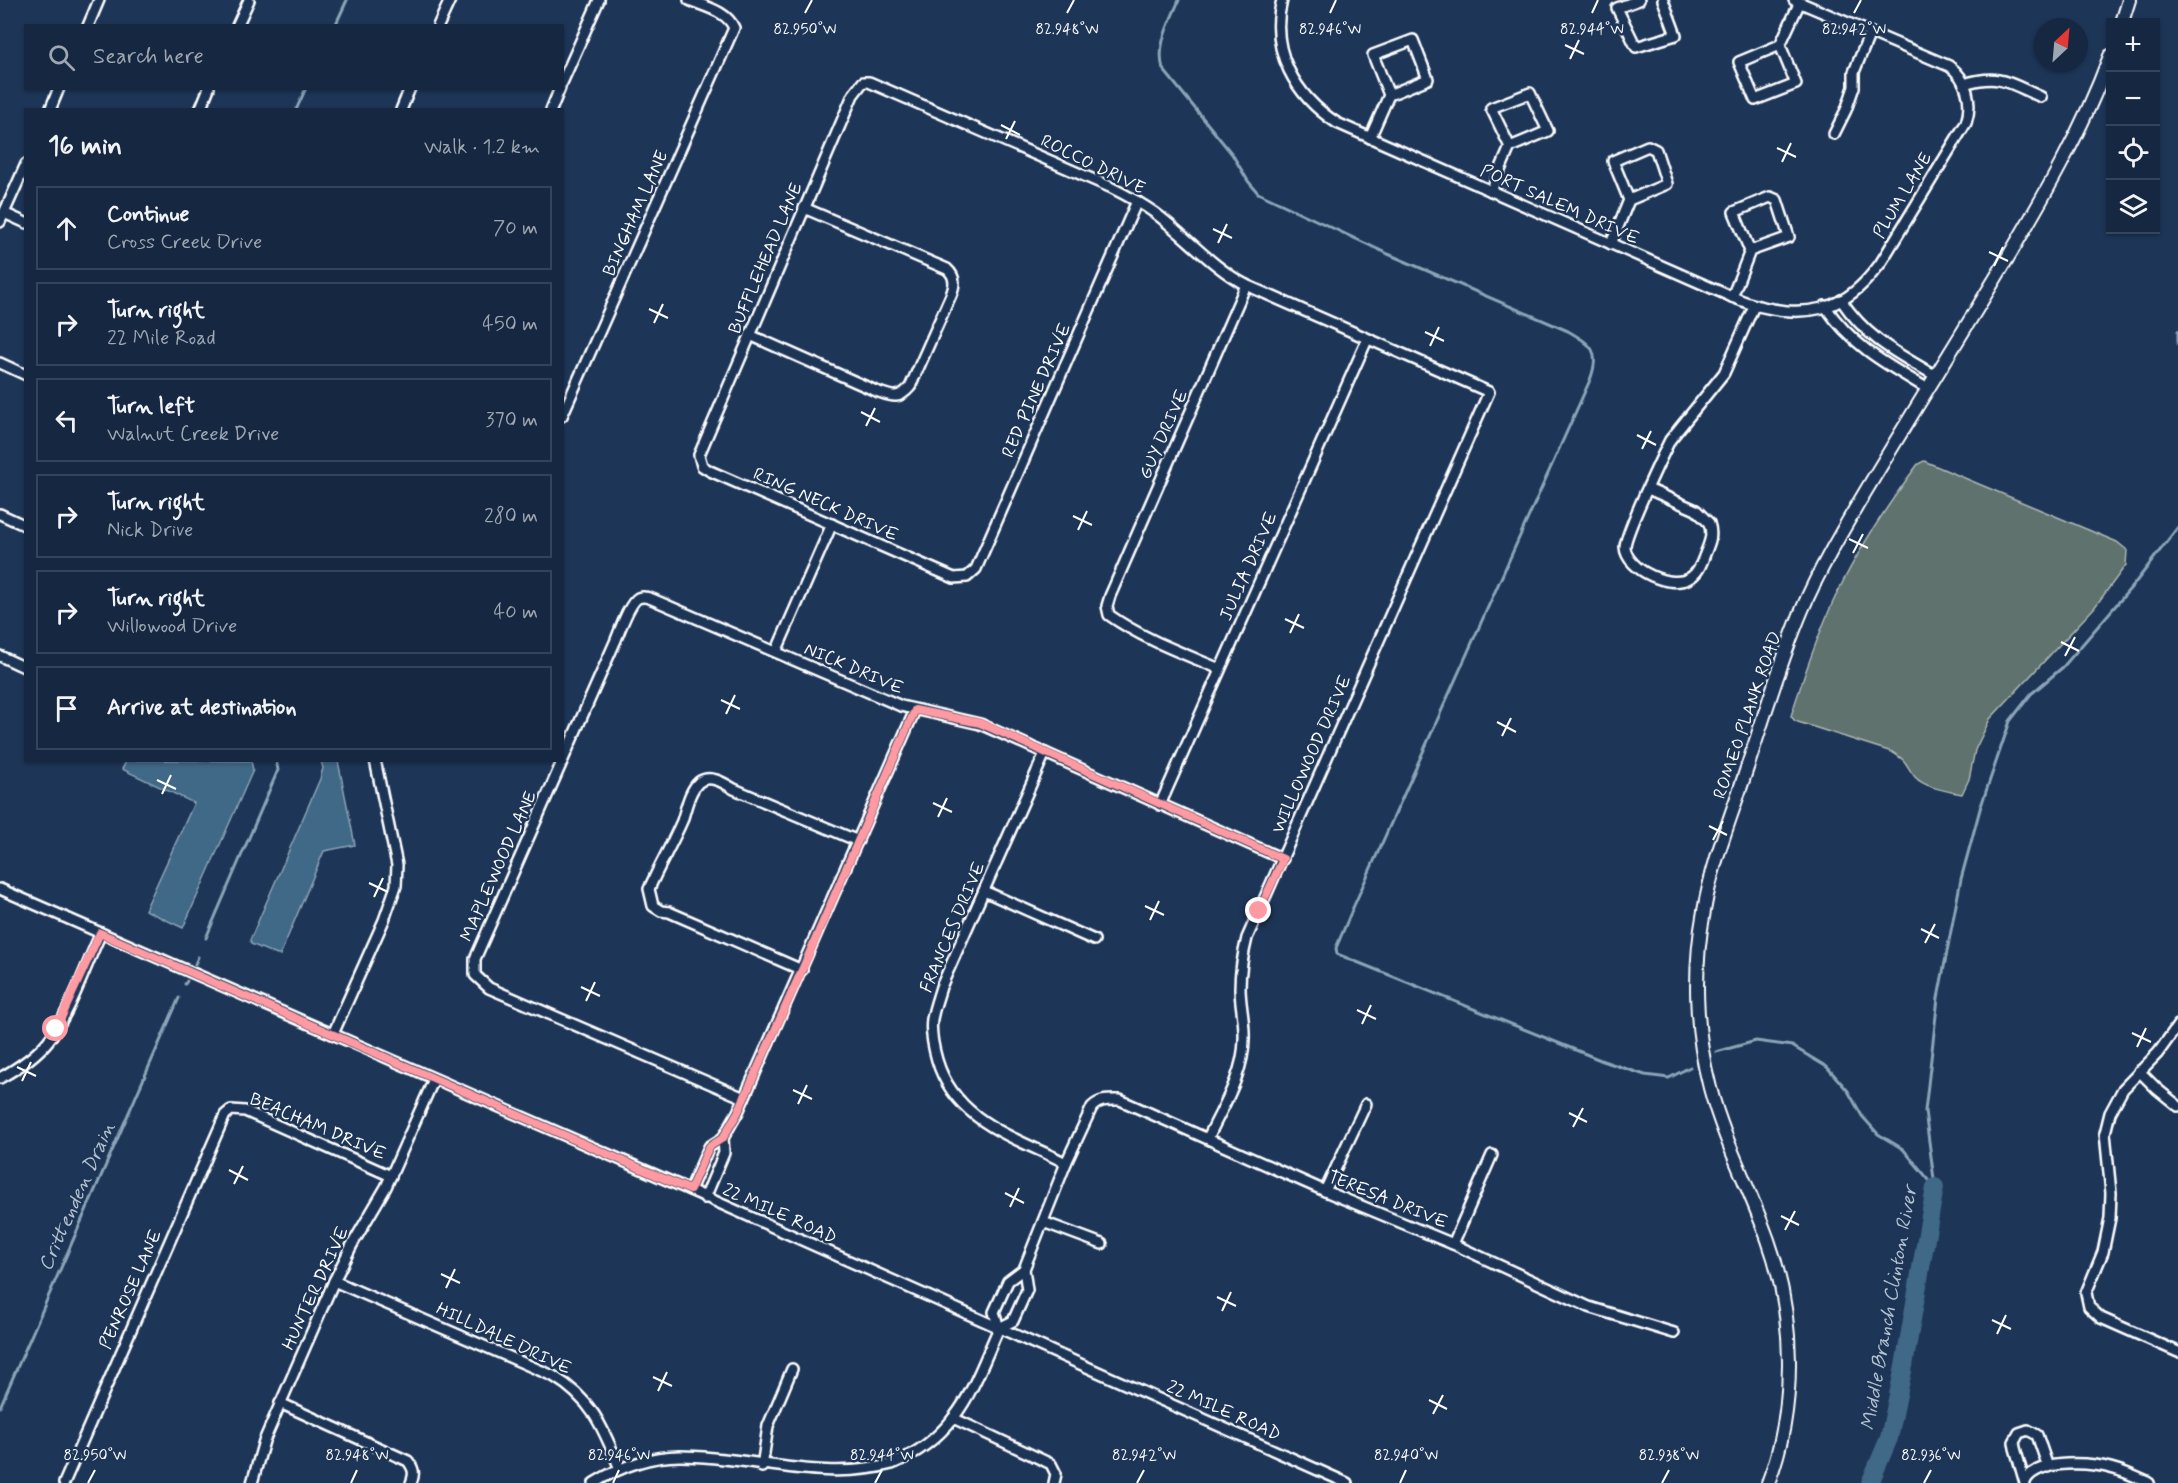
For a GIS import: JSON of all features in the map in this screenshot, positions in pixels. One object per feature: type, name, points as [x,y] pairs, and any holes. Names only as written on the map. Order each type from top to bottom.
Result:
[{"type":"main road","points":[[2123,18],[2129,0]]},
{"type":"main road","name":"ROMEO PLANK ROAD","points":[[1768,1483],[1782,1437],[1788,1368],[1787,1331],[1782,1294],[1772,1251],[1723,1128],[1705,1066],[1698,1010],[1697,976],[1704,908],[1720,850],[1803,610],[1831,552],[2046,193],[2086,117],[2106,66]]},
{"type":"street","points":[[89,24],[99,0]]},
{"type":"street","points":[[238,24],[249,0]]},
{"type":"street","points":[[439,24],[450,0]]},
{"type":"street","points":[[564,79],[599,0]]},
{"type":"street","name":"BINGHAM LANE","points":[[564,412],[734,28],[723,14],[689,0]]},
{"type":"street","name":"PORT SALEM DRIVE","points":[[1282,0],[1279,19],[1280,42],[1289,72],[1316,108],[1337,123],[1754,306],[1794,312],[1825,306],[1841,300]]},
{"type":"street","points":[[1640,0],[1617,8],[1636,47],[1676,35],[1664,0]]},
{"type":"street","points":[[1780,45],[1739,62],[1755,100],[1796,84],[1780,45],[1797,1],[1948,66],[1960,76],[1964,84],[1982,78],[1998,79],[2041,98]]},
{"type":"street","points":[[1834,134],[1846,110],[1854,87],[1854,72],[1870,33]]},
{"type":"street","points":[[1370,138],[1389,95],[1428,79],[1413,40],[1373,55],[1389,95]]},
{"type":"street","name":"ROCCO DRIVE","points":[[863,82],[869,82],[1110,187],[1156,214],[1225,272],[1246,285],[1489,392]]},
{"type":"street","name":"BUFFLEHEAD LANE","points":[[700,448],[853,95],[863,82]]},
{"type":"street","name":"PLUM LANE","points":[[1841,300],[1863,285],[1880,264],[1966,123],[1969,115],[1964,84]]},
{"type":"street","points":[[51,108],[58,90]]},
{"type":"street","points":[[201,108],[208,90]]},
{"type":"street","points":[[402,108],[409,90]]},
{"type":"street","points":[[552,108],[559,90]]},
{"type":"street","points":[[1491,191],[1510,147],[1548,131],[1530,93],[1491,108],[1510,147]]},
{"type":"street","points":[[1611,244],[1629,200],[1613,161],[1648,146],[1656,150],[1667,184],[1629,200]]},
{"type":"street","points":[[24,168],[2,218],[24,223]]},
{"type":"street","points":[[1732,297],[1750,251],[1734,212],[1770,197],[1777,200],[1789,237],[1750,251]]},
{"type":"street","name":"RED PINE DRIVE","points":[[954,578],[967,578],[976,569],[1137,201]]},
{"type":"street","points":[[750,335],[876,391],[896,397],[902,396],[910,387],[953,288],[953,277],[941,265],[804,208]]},
{"type":"street","name":"GUY DRIVE","points":[[1220,669],[1158,643],[1119,622],[1109,615],[1107,606],[1246,285]]},
{"type":"street","points":[[1841,300],[1853,318],[1869,334],[1936,376]]},
{"type":"street","points":[[1648,489],[1703,514],[1709,523],[1711,540],[1698,569],[1691,578],[1679,582],[1664,580],[1633,565],[1626,552],[1625,542],[1648,489],[1670,440],[1725,373],[1754,306]]},
{"type":"street","points":[[1825,306],[1838,325],[1862,348],[1928,389]]},
{"type":"street","name":"JULIA DRIVE","points":[[1160,805],[1367,340]]},
{"type":"street","points":[[0,363],[24,374]]},
{"type":"street","name":"WILLOWOOD DRIVE","points":[[1208,1138],[1233,1086],[1245,1041],[1240,989],[1242,957],[1247,938],[1489,392]]},
{"type":"street","name":"RING NECK DRIVE","points":[[700,448],[699,461],[710,471],[954,578]]},
{"type":"street","points":[[0,514],[24,525]]},
{"type":"street","points":[[776,652],[832,524]]},
{"type":"street","name":"NICK DRIVE","points":[[646,597],[901,706],[980,723],[1283,859]]},
{"type":"street","name":"MAPLEWOOD LANE","points":[[564,758],[634,600],[646,597]]},
{"type":"street","points":[[0,656],[24,667]]},
{"type":"street","points":[[690,1190],[709,1147],[723,1138],[744,1098],[915,710]]},
{"type":"street","name":"FRANCES DRIVE","points":[[1045,753],[941,987],[932,1019],[932,1045],[939,1068],[951,1092],[967,1110],[986,1124],[1066,1162]]},
{"type":"street","points":[[333,1034],[384,920],[396,886],[397,865],[375,762]]},
{"type":"street","name":"MAPLEWOOD LANE","points":[[562,762],[475,959],[475,975],[489,988],[744,1098]]},
{"type":"street","points":[[802,970],[669,912],[661,911],[653,906],[649,889],[682,820],[692,792],[700,782],[710,779],[722,781],[734,789],[858,841]]},
{"type":"street","name":"22 MILE ROAD","points":[[0,889],[690,1190],[1347,1483]]},
{"type":"street","points":[[984,891],[1094,940]]},
{"type":"street","points":[[0,1078],[36,1053],[56,1029],[100,933]]},
{"type":"street","points":[[2178,1025],[2162,1048],[2118,1096],[2107,1124],[2105,1144],[2111,1193],[2110,1218],[2106,1241],[2088,1286],[2086,1300],[2094,1313],[2101,1318],[2178,1352]]},
{"type":"street","points":[[2139,1071],[2178,1106]]},
{"type":"street","name":"HUNTER DRIVE","points":[[252,1483],[258,1456],[334,1281],[391,1176],[434,1079]]},
{"type":"street","name":"TERESA DRIVE","points":[[1066,1162],[1092,1107],[1098,1101],[1120,1100],[1325,1191],[1453,1244],[1589,1307],[1674,1333]]},
{"type":"street","points":[[1325,1191],[1366,1104]]},
{"type":"street","name":"BEACHAM DRIVE","points":[[231,1110],[245,1111],[391,1176]]},
{"type":"street","name":"PENROSE LANE","points":[[64,1483],[222,1120],[231,1110]]},
{"type":"street","points":[[705,1198],[724,1153],[723,1138]]},
{"type":"street","points":[[1453,1244],[1492,1155]]},
{"type":"street","points":[[594,1483],[620,1469],[650,1459],[681,1456],[823,1475],[864,1473],[901,1460],[917,1451],[943,1430],[953,1418],[978,1377],[999,1328],[1013,1321],[1026,1290],[1024,1269],[1066,1162]]},
{"type":"street","points":[[1043,1222],[1102,1244]]},
{"type":"street","points":[[999,1328],[994,1312],[1008,1281],[1024,1269]]},
{"type":"street","name":"HILLDALE DRIVE","points":[[334,1281],[554,1376],[587,1403],[596,1414],[620,1469]]},
{"type":"street","points":[[762,1467],[768,1426],[792,1369]]},
{"type":"street","points":[[280,1403],[402,1458],[413,1467],[414,1475],[411,1483]]},
{"type":"street","points":[[953,1418],[1044,1460],[1055,1469],[1054,1483]]},
{"type":"street","points":[[2026,1482],[2014,1442],[2019,1433],[2028,1430],[2037,1435],[2048,1467]]},
{"type":"street","points":[[2026,1482],[2035,1470],[2079,1464],[2102,1466],[2149,1483]]},
{"type":"street","points":[[864,1473],[867,1483]]},
{"type":"green space","points":[[1924,461],[2117,542],[2127,550],[2126,565],[2094,608],[1990,719],[1975,750],[1969,779],[1962,794],[1937,789],[1919,781],[1904,761],[1892,752],[1795,721],[1791,716],[1815,645],[1841,585],[1883,514],[1918,464]]},
{"type":"water","points":[[126,762],[251,762],[253,770],[183,928],[145,910],[194,803],[122,769]]},
{"type":"water","points":[[321,762],[338,762],[355,845],[324,851],[280,955],[277,955],[251,944],[250,940],[323,768]]},
{"type":"waterway","name":"Crittenden Drain","points":[[336,24],[347,0]]},
{"type":"waterway","points":[[1179,0],[1163,42],[1161,51],[1163,69],[1232,154],[1258,193],[1388,254],[1568,331],[1583,340],[1594,355],[1595,362],[1590,380],[1352,910],[1336,948],[1337,954],[1603,1061],[1645,1075],[1669,1078],[1690,1067]]},
{"type":"waterway","name":"Crittenden Drain","points":[[297,108],[305,90]]},
{"type":"waterway","name":"Middle Branch Clinton River","points":[[2178,331],[2178,344]]},
{"type":"waterway","name":"Middle Branch Clinton River","points":[[1935,1187],[1925,1111],[1938,998],[1961,879],[1980,809],[2010,721],[2031,694],[2063,667],[2135,583],[2178,527]]},
{"type":"waterway","name":"Crittenden Drain","points":[[206,938],[278,770],[276,762]]},
{"type":"waterway","name":"Crittenden Drain","points":[[195,964],[198,957]]},
{"type":"waterway","name":"Crittenden Drain","points":[[0,1407],[179,998]]},
{"type":"waterway","points":[[1716,1052],[1756,1041],[1792,1046],[1827,1067],[1848,1091],[1862,1116],[1878,1134],[1903,1149],[1934,1186]]},
{"type":"waterway","name":"Middle Branch Clinton River","points":[[1870,1483],[1889,1438],[1935,1187]]},
{"type":"route","points":[[56,1029],[64,1016],[100,933],[690,1190],[709,1147],[723,1138],[738,1112],[915,710],[980,723],[1283,859],[1259,911]]}]
